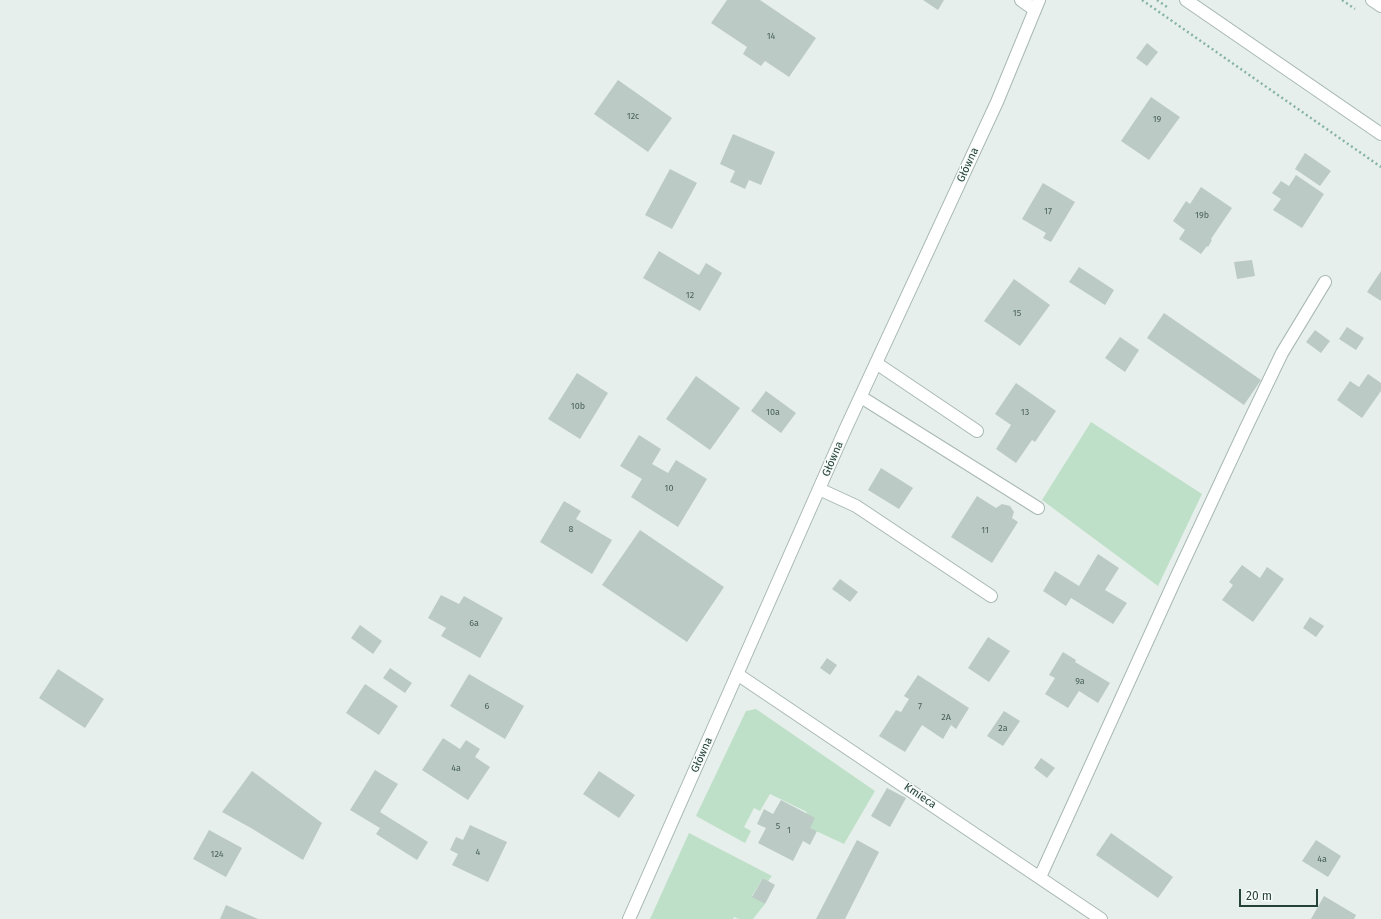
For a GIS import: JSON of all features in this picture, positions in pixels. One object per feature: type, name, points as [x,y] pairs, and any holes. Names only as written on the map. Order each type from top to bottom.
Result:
[{"type":"street","points":[[1021,0],[1037,5]]},
{"type":"street","points":[[1186,0],[1381,134]]},
{"type":"street","points":[[1372,0],[1381,6]]},
{"type":"street","name":"Główna","points":[[629,919],[819,489],[997,102],[1037,5]]},
{"type":"street","points":[[1040,877],[1245,430],[1282,353],[1325,282]]},
{"type":"street","points":[[876,363],[977,431]]},
{"type":"street","points":[[861,397],[1038,508]]},
{"type":"street","points":[[819,489],[856,506],[991,596]]},
{"type":"street","name":"Kmieca","points":[[737,674],[1101,919]]},
{"type":"path","points":[[1142,0],[1381,167]]},
{"type":"green space","points":[[1091,422],[1202,494],[1158,586],[1042,500]]},
{"type":"green space","points":[[756,709],[875,791],[844,844],[801,824],[807,812],[770,794],[760,811],[754,808],[744,827],[751,831],[745,843],[696,816],[746,711]]},
{"type":"green space","points":[[689,833],[772,876],[768,881],[763,878],[752,896],[765,904],[753,919],[739,919],[734,917],[733,919],[650,919]]},
{"type":"building","points":[[727,0],[760,0],[816,38],[789,77],[765,61],[761,66],[743,54],[747,47],[711,23]]},
{"type":"building","points":[[923,0],[944,0],[938,10]]},
{"type":"building","points":[[1147,43],[1158,52],[1147,66],[1136,58]]},
{"type":"building","points":[[618,80],[672,118],[648,152],[594,114]]},
{"type":"building","points":[[1151,97],[1180,117],[1149,160],[1121,141]]},
{"type":"building","points":[[733,134],[775,152],[761,185],[749,180],[745,189],[730,182],[735,171],[720,164]]},
{"type":"building","points":[[1305,153],[1331,171],[1320,186],[1295,169]]},
{"type":"building","points":[[670,169],[697,183],[672,229],[645,215]]},
{"type":"building","points":[[1296,175],[1324,194],[1302,228],[1273,210],[1281,199],[1272,193],[1281,181],[1289,186]]},
{"type":"building","points":[[1043,183],[1075,202],[1051,242],[1043,238],[1046,233],[1022,219]]},
{"type":"building","points":[[1201,187],[1232,208],[1211,239],[1212,240],[1208,247],[1207,246],[1201,254],[1179,239],[1185,230],[1173,221],[1186,201],[1190,204]]},
{"type":"building","points":[[659,251],[699,275],[706,263],[722,273],[700,311],[643,278]]},
{"type":"building","points":[[1252,260],[1255,276],[1237,279],[1234,262]]},
{"type":"building","points":[[1079,267],[1114,290],[1105,305],[1069,282]]},
{"type":"building","points":[[1381,271],[1381,301],[1367,292]]},
{"type":"building","points":[[1014,279],[1050,305],[1020,346],[984,321]]},
{"type":"building","points":[[1164,313],[1261,380],[1244,405],[1147,338]]},
{"type":"building","points":[[1347,327],[1364,338],[1356,350],[1339,339]]},
{"type":"building","points":[[1315,330],[1330,341],[1321,353],[1306,342]]},
{"type":"building","points":[[1120,337],[1139,350],[1125,372],[1105,358]]},
{"type":"building","points":[[577,373],[608,393],[580,439],[548,419]]},
{"type":"building","points":[[1368,374],[1381,383],[1381,391],[1362,418],[1337,400],[1350,381],[1359,387]]},
{"type":"building","points":[[696,376],[740,408],[710,450],[666,419]]},
{"type":"building","points":[[1016,383],[1056,411],[1035,442],[1032,440],[1016,463],[996,449],[1011,425],[995,414]]},
{"type":"building","points":[[766,391],[796,413],[781,433],[751,411]]},
{"type":"building","points":[[639,435],[661,449],[652,464],[668,473],[676,460],[707,479],[678,527],[631,497],[642,479],[620,466]]},
{"type":"building","points":[[881,468],[913,488],[899,509],[868,490]]},
{"type":"building","points":[[977,496],[996,508],[1002,504],[1010,506],[1014,512],[1012,518],[1018,522],[992,563],[951,537]]},
{"type":"building","points":[[564,501],[581,511],[576,519],[612,540],[592,574],[540,542]]},
{"type":"building","points":[[640,530],[724,587],[687,642],[602,585]]},
{"type":"building","points":[[1098,554],[1119,568],[1105,590],[1127,603],[1113,624],[1071,598],[1066,606],[1043,591],[1055,571],[1079,586]]},
{"type":"building","points":[[1242,565],[1260,578],[1267,567],[1284,579],[1253,622],[1222,600],[1233,585],[1229,582]]},
{"type":"building","points":[[840,579],[858,592],[850,602],[832,589]]},
{"type":"building","points":[[441,595],[459,604],[464,596],[503,618],[480,658],[441,636],[446,628],[428,618]]},
{"type":"building","points":[[1310,617],[1324,626],[1316,637],[1303,628]]},
{"type":"building","points":[[360,625],[382,641],[373,654],[351,638]]},
{"type":"building","points":[[988,637],[1010,651],[989,682],[968,668]]},
{"type":"building","points":[[1063,652],[1076,660],[1075,662],[1110,683],[1098,703],[1079,691],[1068,708],[1045,694],[1055,678],[1049,675]]},
{"type":"building","points":[[827,658],[837,665],[830,675],[820,668]]},
{"type":"building","points":[[390,668],[412,683],[405,693],[383,678]]},
{"type":"building","points":[[58,669],[104,699],[85,728],[39,698]]},
{"type":"building","points":[[469,674],[524,706],[505,739],[450,706]]},
{"type":"building","points":[[918,675],[969,708],[956,729],[951,725],[943,739],[922,725],[905,752],[879,736],[896,710],[901,712],[909,699],[904,696]]},
{"type":"building","points":[[365,684],[398,706],[379,735],[346,713]]},
{"type":"building","points":[[1004,711],[1020,721],[1003,746],[987,736]]},
{"type":"building","points":[[443,738],[460,749],[466,740],[480,749],[475,757],[490,767],[468,800],[422,770]]},
{"type":"building","points":[[1041,758],[1055,768],[1047,778],[1034,768]]},
{"type":"building","points":[[375,770],[398,784],[380,812],[428,842],[417,860],[376,834],[380,828],[350,810]]},
{"type":"building","points":[[252,771],[322,823],[303,860],[222,812]]},
{"type":"building","points":[[599,771],[635,795],[619,818],[583,794]]},
{"type":"building","points":[[887,788],[906,798],[890,827],[871,816]]},
{"type":"building","points":[[781,800],[815,818],[810,828],[817,831],[810,845],[803,841],[793,861],[758,843],[766,828],[757,824],[764,809],[773,814]]},
{"type":"building","points":[[470,825],[507,842],[488,882],[452,865],[458,854],[450,850],[456,837],[463,840]]},
{"type":"building","points":[[209,830],[242,848],[226,877],[193,859]]},
{"type":"building","points":[[1111,833],[1173,877],[1158,898],[1096,855]]},
{"type":"building","points":[[857,840],[879,852],[845,919],[816,919]]},
{"type":"building","points":[[1316,840],[1341,856],[1328,877],[1302,861]]},
{"type":"building","points":[[763,878],[775,885],[765,904],[752,897]]},
{"type":"building","points":[[1324,896],[1356,915],[1354,919],[1311,919]]},
{"type":"building","points":[[226,905],[258,919],[220,919]]}]
